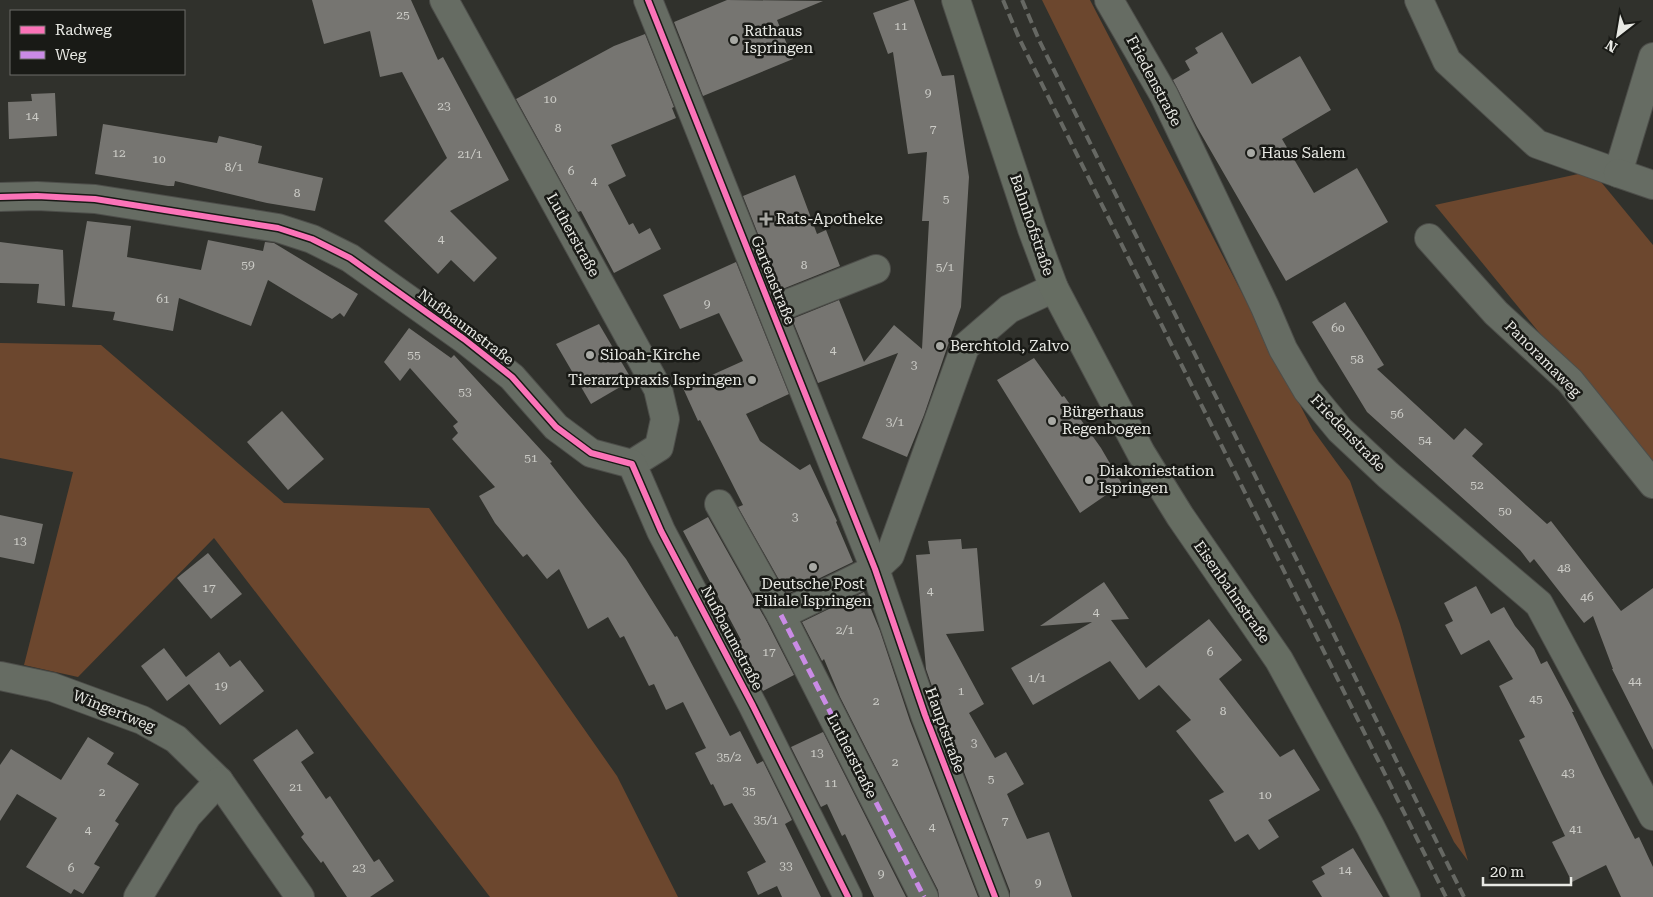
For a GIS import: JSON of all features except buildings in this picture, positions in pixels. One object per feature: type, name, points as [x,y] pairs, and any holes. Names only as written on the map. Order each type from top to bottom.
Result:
[{"type":"main road","name":"Bahnhofstraße","points":[[956,0],[1054,288]]},
{"type":"main road","name":"Eisenbahnstraße","points":[[1054,288],[1141,453],[1180,516],[1279,660],[1370,826],[1406,897]]},
{"type":"street","name":"Lutherstraße","points":[[444,0],[658,390],[665,419],[659,447],[632,464]]},
{"type":"street","name":"Gartenstraße","points":[[648,0],[875,569]]},
{"type":"street","name":"Friedenstraße","points":[[1109,0],[1164,95],[1265,307],[1283,349],[1307,390],[1340,430],[1388,475],[1540,604],[1653,816]]},
{"type":"street","points":[[1419,0],[1447,61],[1537,144],[1653,185]]},
{"type":"street","points":[[1618,173],[1653,57]]},
{"type":"street","name":"Nußbaumstraße","points":[[0,197],[37,196],[95,199],[278,228],[312,238],[350,258],[464,339],[512,377],[556,427],[591,452],[632,464],[661,531],[753,706],[848,897]]},
{"type":"street","name":"Panoramaweg","points":[[1429,238],[1496,313],[1570,381],[1653,484]]},
{"type":"street","points":[[772,310],[876,269]]},
{"type":"street","name":"Bahnhofstraße","points":[[875,569],[890,555],[965,347],[1009,309],[1054,288]]},
{"type":"street","name":"Lutherstraße","points":[[719,504],[781,615],[924,897]]},
{"type":"street","points":[[781,615],[875,569]]},
{"type":"street","name":"Hauptstraße","points":[[875,569],[925,715],[995,897]]},
{"type":"street","name":"Wingertweg","points":[[0,676],[52,687],[142,720],[176,739],[220,781],[300,897]]},
{"type":"street","points":[[138,897],[187,816],[220,781]]},
{"type":"shaded area","points":[[1042,0],[1090,0],[1313,430],[1350,481],[1400,624],[1468,861],[1454,842],[1298,519]]},
{"type":"shaded area","points":[[1592,171],[1653,245],[1653,472],[1435,205]]},
{"type":"shaded area","points":[[0,343],[101,345],[284,503],[429,508],[617,776],[678,897],[490,897],[214,538],[78,677],[24,665],[73,472],[0,458]]},
{"type":"railway","points":[[1003,0],[1019,38],[1446,897]]},
{"type":"railway","points":[[1022,0],[1039,40],[1464,897]]},
{"type":"marked path","points":[[781,615],[924,897]]},
{"type":"cycle path","points":[[648,0],[875,569],[925,715],[995,897]]},
{"type":"cycle path","points":[[0,197],[37,196],[95,199],[278,228],[312,239],[350,258],[464,339],[512,377],[556,427],[591,453],[632,464],[661,531],[753,706],[848,897]]},
{"type":"place","name":"Rathaus Ispringen","points":[[734,40]]},
{"type":"place","name":"Haus Salem","points":[[1251,153]]},
{"type":"place","name":"Rats-Apotheke","points":[[766,219]]},
{"type":"place","name":"Berchtold, Zalvo","points":[[940,346]]},
{"type":"place","name":"Siloah-Kirche","points":[[590,355]]},
{"type":"place","name":"Tierarztpraxis Ispringen","points":[[752,380]]},
{"type":"place","name":"Bürgerhaus Regenbogen","points":[[1052,421]]},
{"type":"place","name":"Diakoniestation Ispringen","points":[[1089,480]]},
{"type":"place","name":"Deutsche Post Filiale Ispringen","points":[[813,567]]}]
